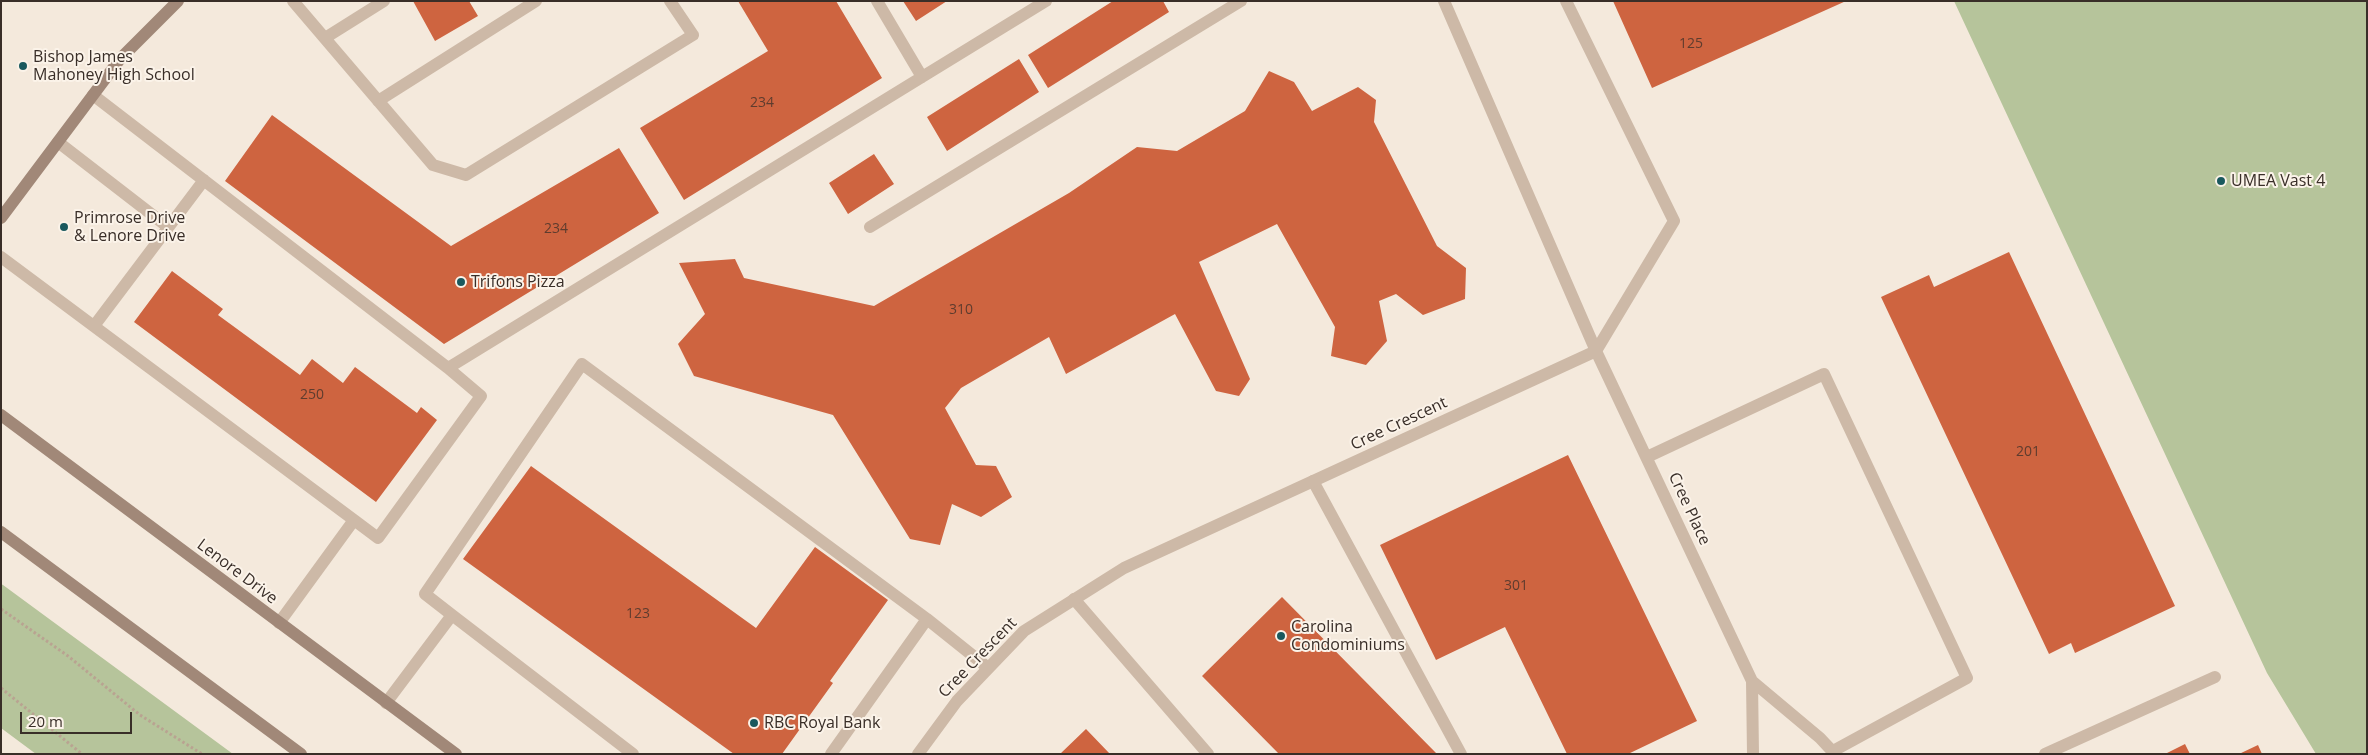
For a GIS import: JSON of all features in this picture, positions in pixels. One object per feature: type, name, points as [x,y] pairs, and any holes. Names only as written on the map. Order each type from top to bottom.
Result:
[{"type":"main road","points":[[1,218],[120,59],[178,1]]},
{"type":"main road","name":"Lenore Drive","points":[[1,415],[456,754]]},
{"type":"main road","points":[[1,532],[301,754]]},
{"type":"street","points":[[294,1],[434,165],[466,175],[693,35],[670,1]]},
{"type":"street","points":[[325,38],[384,1]]},
{"type":"street","points":[[378,101],[536,1]]},
{"type":"street","points":[[877,1],[922,77]]},
{"type":"street","points":[[448,368],[1046,1]]},
{"type":"street","points":[[870,227],[1241,1]]},
{"type":"street","points":[[1444,1],[1596,351]]},
{"type":"street","points":[[1566,1],[1674,221],[1596,351]]},
{"type":"street","points":[[1,257],[378,538],[481,396],[448,368],[93,95]]},
{"type":"street","points":[[58,142],[168,227]]},
{"type":"street","points":[[94,326],[204,180]]},
{"type":"street","name":"Cree Place","points":[[1596,351],[1752,682],[1753,754]]},
{"type":"street","name":"Cree Crescent","points":[[918,754],[957,700],[1024,631],[1124,568],[1596,351]]},
{"type":"street","points":[[633,754],[425,594],[582,364],[927,619],[988,668]]},
{"type":"street","points":[[1647,457],[1824,374],[1967,678],[1834,752]]},
{"type":"street","points":[[1314,481],[1461,754]]},
{"type":"street","points":[[279,623],[354,520]]},
{"type":"street","points":[[1074,599],[1208,754]]},
{"type":"street","points":[[386,702],[452,616]]},
{"type":"street","points":[[831,754],[927,619]]},
{"type":"street","points":[[2045,754],[2215,677]]},
{"type":"street","name":"Cree Place","points":[[1752,682],[1834,752]]},
{"type":"path","points":[[1,609],[68,656],[140,716],[202,754]]},
{"type":"path","points":[[1,688],[82,754]]},
{"type":"green space","points":[[1954,1],[2367,1],[2367,754],[2316,754],[2267,673]]},
{"type":"green space","points":[[1,584],[233,754],[36,754],[1,728]]},
{"type":"building","points":[[413,1],[469,1],[478,16],[435,41]]},
{"type":"building","points":[[738,1],[836,1],[882,78],[684,200],[640,128],[768,51]]},
{"type":"building","points":[[903,1],[947,1],[916,21]]},
{"type":"building","points":[[1113,1],[1163,1],[1169,12],[1048,88],[1028,55]]},
{"type":"building","points":[[1613,1],[1846,1],[1652,88]]},
{"type":"building","points":[[1019,59],[1039,92],[947,151],[927,117]]},
{"type":"building","points":[[1269,71],[1294,82],[1312,111],[1358,87],[1376,100],[1374,122],[1437,246],[1466,268],[1465,299],[1423,315],[1396,294],[1379,301],[1387,341],[1366,365],[1331,356],[1335,327],[1277,224],[1199,262],[1250,379],[1239,396],[1216,391],[1175,314],[1066,374],[1049,337],[961,388],[945,408],[976,465],[996,466],[1012,497],[981,517],[952,504],[940,545],[910,539],[833,415],[694,376],[678,344],[705,314],[679,263],[735,259],[744,278],[874,306],[1069,193],[1137,147],[1177,151],[1245,111]]},
{"type":"building","points":[[272,115],[451,246],[619,148],[659,213],[444,344],[225,181]]},
{"type":"building","points":[[874,154],[894,184],[848,214],[829,183]]},
{"type":"building","points":[[2009,252],[2175,606],[2075,653],[2071,643],[2049,654],[1881,297],[1929,275],[1934,287]]},
{"type":"building","points":[[172,271],[223,309],[218,315],[300,375],[312,359],[343,383],[355,367],[417,413],[421,407],[437,420],[376,502],[134,322]]},
{"type":"building","points":[[1568,455],[1697,721],[1628,754],[1567,754],[1505,627],[1436,660],[1380,545]]},
{"type":"building","points":[[531,466],[756,628],[815,547],[888,600],[830,681],[833,683],[782,754],[734,754],[463,559]]},
{"type":"building","name":"Carolina Condominiums","points":[[1282,597],[1437,754],[1279,754],[1202,676]]},
{"type":"building","points":[[1086,729],[1110,754],[1060,754]]},
{"type":"building","points":[[2185,744],[2190,754],[2165,754]]},
{"type":"building","points":[[2258,745],[2262,754],[2239,754]]},
{"type":"place","name":"Bishop James Mahoney High School","points":[[23,66]]},
{"type":"place","name":"UMEA Vast 4","points":[[2221,181]]},
{"type":"place","name":"Primrose Drive & Lenore Drive","points":[[64,227]]},
{"type":"place","name":"Trifons Pizza","points":[[461,282]]},
{"type":"place","name":"Carolina Condominiums","points":[[1281,636]]},
{"type":"place","name":"RBC Royal Bank","points":[[754,723]]}]
